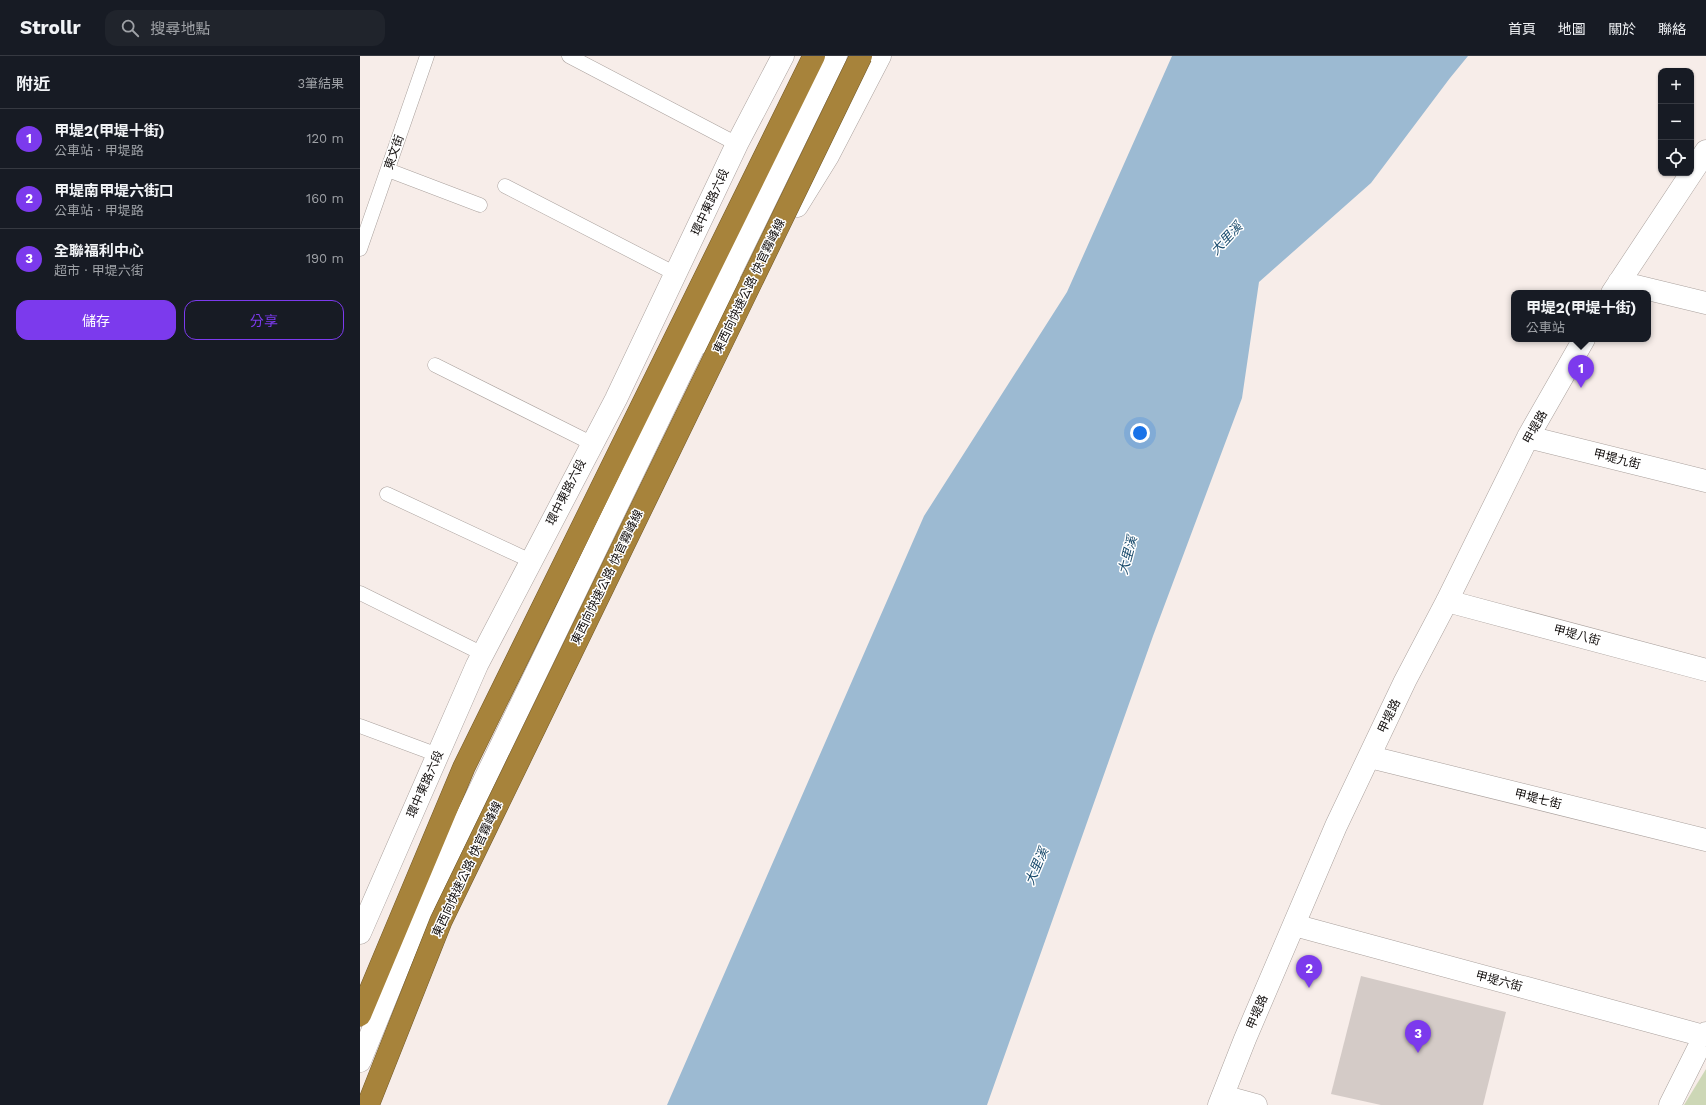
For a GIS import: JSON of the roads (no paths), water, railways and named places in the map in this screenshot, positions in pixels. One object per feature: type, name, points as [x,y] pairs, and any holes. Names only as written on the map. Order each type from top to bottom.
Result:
[{"type":"highway","points":[[360,1015],[464,767],[814,56]]},
{"type":"highway","name":"東西向快速公路 快官霧峰線","points":[[368,1105],[441,921],[861,56]]},
{"type":"street","name":"環中東路六段","points":[[360,933],[483,654],[591,443],[616,399],[737,144],[783,56]]},
{"type":"street","points":[[360,1062],[424,905],[836,56]]},
{"type":"street","points":[[684,367],[763,261],[828,156],[880,56]]},
{"type":"street","points":[[1628,290],[1616,288],[1706,151]]},
{"type":"street","points":[[1651,294],[1706,303]]},
{"type":"street","name":"甲堤路","points":[[1221,1101],[1336,826],[1370,757],[1405,680],[1448,601],[1528,438],[1582,342]]},
{"type":"street","name":"甲堤九街","points":[[1528,438],[1706,481]]},
{"type":"street","name":"甲堤八街","points":[[1448,601],[1706,670]]},
{"type":"street","name":"甲堤七街","points":[[1370,757],[1706,840]]},
{"type":"street","name":"甲堤六街","points":[[1294,925],[1705,1034]]},
{"type":"street","points":[[1670,1105],[1705,1034]]},
{"type":"street","points":[[1221,1101],[1256,1105]]},
{"type":"lane","name":"東文街","points":[[360,249],[427,56]]},
{"type":"lane","points":[[569,56],[737,144]]},
{"type":"lane","points":[[388,170],[480,205]]},
{"type":"lane","points":[[505,186],[676,274]]},
{"type":"lane","points":[[435,365],[591,443]]},
{"type":"lane","points":[[387,494],[531,561]]},
{"type":"lane","points":[[360,593],[483,654]]},
{"type":"lane","points":[[360,726],[438,755]]},
{"type":"water","name":"大里溪","points":[[1172,56],[1468,56],[1371,183],[1259,282],[1242,398],[1153,636],[987,1105],[667,1105],[924,516],[1067,292]]},
{"type":"place","name":"甲堤2(甲堤十街)","points":[[1581,388]]},
{"type":"place","name":"甲堤南甲堤六街口","points":[[1309,988]]},
{"type":"place","name":"全聯福利中心","points":[[1418,1053]]}]
